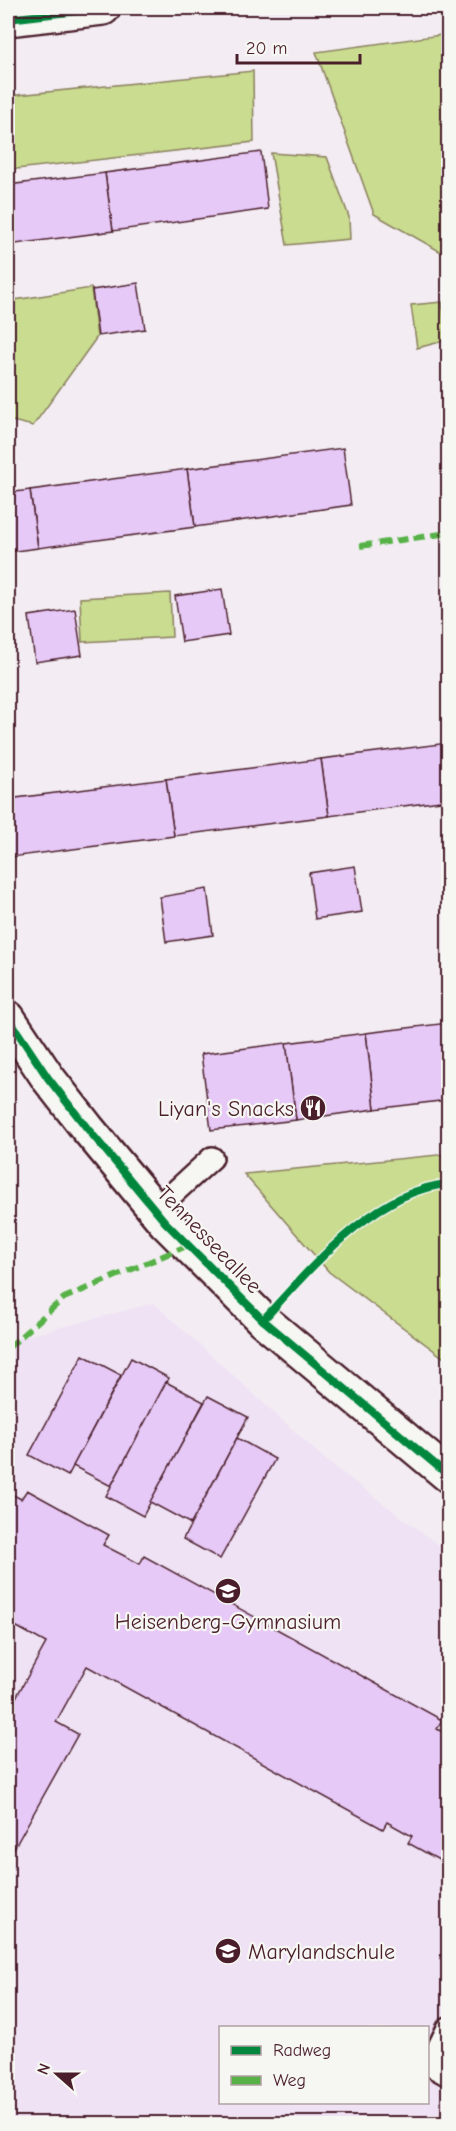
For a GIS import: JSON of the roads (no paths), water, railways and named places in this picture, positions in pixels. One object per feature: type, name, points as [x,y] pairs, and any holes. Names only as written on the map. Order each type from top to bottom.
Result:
[{"type":"street","points":[[8,19],[103,8]]},
{"type":"street","name":"Tennesseeallee","points":[[8,1018],[48,1078],[155,1210],[263,1320],[448,1475]]},
{"type":"lane","points":[[155,1210],[212,1158]]},
{"type":"lane","points":[[448,2028],[430,2066],[448,2076]]},
{"type":"place","name":"Liyan's Snacks","points":[[313,1108]]},
{"type":"place","name":"Heisenberg-Gymnasium","points":[[228,1591]]},
{"type":"place","name":"Marylandschule","points":[[228,1951]]}]
